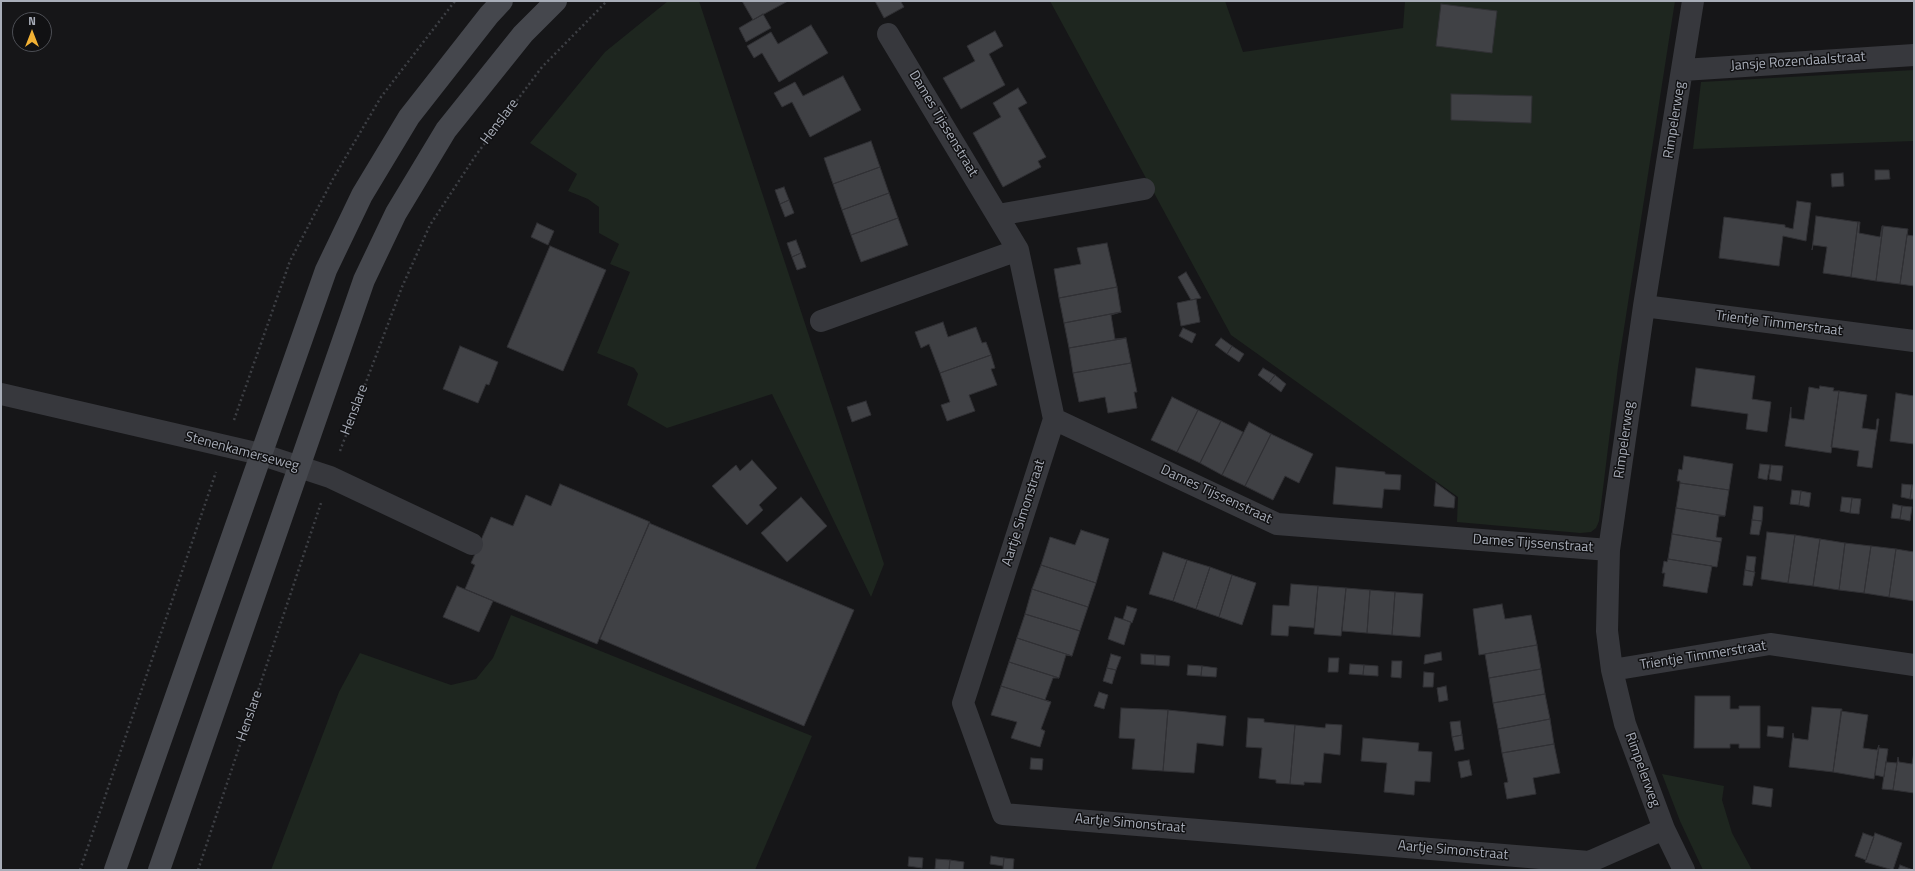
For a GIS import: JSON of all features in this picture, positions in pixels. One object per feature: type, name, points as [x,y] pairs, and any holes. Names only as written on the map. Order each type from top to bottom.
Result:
[{"type":"street","points":[[114,870],[326,270],[362,195],[409,117],[489,15],[502,1]]},
{"type":"street","points":[[159,870],[364,280],[396,213],[446,130],[523,34],[556,1]]},
{"type":"street","name":"Rimpelerweg","points":[[1684,870],[1664,829],[1625,724],[1612,670],[1607,631],[1609,550],[1644,306],[1693,1]]},
{"type":"street","name":"Dames Tijssenstraat","points":[[888,34],[1018,250],[1054,419],[1277,524],[1609,550]]},
{"type":"street","name":"Jansje Rozendaalstraat","points":[[1683,70],[1914,55]]},
{"type":"street","points":[[998,215],[1144,189]]},
{"type":"street","points":[[821,321],[1018,250]]},
{"type":"street","name":"Trientje Timmerstraat","points":[[1644,306],[1914,342]]},
{"type":"street","name":"Stenenkamerseweg","points":[[1,394],[260,454],[330,477],[472,544]]},
{"type":"street","name":"Aartje Simonstraat","points":[[1054,419],[963,704],[1003,814],[1589,862],[1664,829]]},
{"type":"street","name":"Trientje Timmerstraat","points":[[1612,670],[1770,644],[1914,665]]},
{"type":"path","name":"Henslare","points":[[198,870],[330,477],[402,287],[430,225],[476,155],[542,67],[607,1]]},
{"type":"shaded area","points":[[668,1],[699,1],[884,564],[871,597],[772,394],[667,428],[627,405],[638,374],[634,368],[597,353],[630,272],[610,264],[619,244],[599,233],[599,207],[588,199],[568,191],[577,174],[530,143],[605,52]]},
{"type":"shaded area","points":[[1050,1],[1225,1],[1243,52],[1403,28],[1405,1],[1675,1],[1618,367],[1599,521],[1596,528],[1591,532],[1580,533],[1457,522],[1458,497],[1231,335]]},
{"type":"shaded area","points":[[1914,70],[1914,141],[1693,149],[1701,82]]},
{"type":"shaded area","points":[[511,615],[812,736],[755,870],[271,870],[339,692],[360,653],[451,685],[476,679],[493,658]]},
{"type":"shaded area","points":[[1662,774],[1724,786],[1722,800],[1732,833],[1752,870],[1703,870],[1680,821]]},
{"type":"building","points":[[742,1],[788,1],[753,20]]},
{"type":"building","points":[[875,1],[903,1],[901,2],[904,7],[884,18]]},
{"type":"building","points":[[1441,4],[1497,11],[1492,53],[1436,46]]},
{"type":"building","points":[[763,14],[771,28],[746,42],[739,28]]},
{"type":"building","points":[[811,25],[828,53],[779,82],[762,53],[754,58],[747,46],[771,32],[778,44]]},
{"type":"building","points":[[995,31],[1003,46],[989,54],[1005,85],[961,109],[943,78],[975,61],[967,46]]},
{"type":"building","points":[[843,76],[861,110],[810,137],[792,102],[782,107],[774,93],[795,82],[803,96]]},
{"type":"building","points":[[1018,88],[1027,103],[1018,108],[1046,157],[1038,161],[1041,167],[1003,187],[973,133],[1001,117],[993,103]]},
{"type":"building","points":[[1451,94],[1532,96],[1531,123],[1451,120]]},
{"type":"building","points":[[871,141],[880,167],[833,184],[824,158]]},
{"type":"building","points":[[880,167],[889,193],[842,210],[833,184]]},
{"type":"building","points":[[1875,170],[1889,170],[1890,179],[1875,180]]},
{"type":"building","points":[[1843,173],[1844,186],[1832,187],[1831,174]]},
{"type":"building","points":[[784,187],[789,200],[780,204],[775,190]]},
{"type":"building","points":[[889,193],[898,218],[851,235],[842,210]]},
{"type":"building","points":[[789,200],[794,213],[785,217],[780,204]]},
{"type":"building","points":[[1797,201],[1811,203],[1806,241],[1783,236],[1779,266],[1719,258],[1724,217],[1785,225],[1785,227],[1793,229]]},
{"type":"building","points":[[1816,216],[1858,222],[1851,277],[1823,273],[1827,247],[1813,245],[1812,250]]},
{"type":"building","points":[[898,218],[908,245],[861,262],[851,235]]},
{"type":"building","points":[[1858,222],[1860,222],[1859,233],[1880,237],[1883,226],[1876,281],[1851,277]]},
{"type":"building","points":[[537,223],[554,231],[548,245],[531,237]]},
{"type":"building","points":[[1883,226],[1908,229],[1900,284],[1876,281]]},
{"type":"building","points":[[1907,235],[1914,236],[1914,286],[1900,284]]},
{"type":"building","points":[[796,240],[801,253],[792,257],[787,243]]},
{"type":"building","points":[[1107,243],[1117,287],[1059,298],[1054,269],[1081,264],[1077,248]]},
{"type":"building","points":[[550,246],[606,270],[563,371],[507,347]]},
{"type":"building","points":[[801,253],[806,267],[797,270],[792,257]]},
{"type":"building","points":[[1186,272],[1201,298],[1191,300],[1178,277]]},
{"type":"building","points":[[1117,287],[1121,312],[1064,323],[1059,298]]},
{"type":"building","points":[[1196,299],[1200,322],[1181,326],[1177,303]]},
{"type":"building","points":[[1121,312],[1111,315],[1115,339],[1126,338],[1069,348],[1064,323]]},
{"type":"building","points":[[943,322],[948,337],[976,327],[982,343],[986,342],[991,355],[940,373],[929,344],[921,348],[915,332]]},
{"type":"building","points":[[1183,328],[1196,334],[1192,343],[1179,336]]},
{"type":"building","points":[[1126,338],[1131,363],[1073,373],[1069,348]]},
{"type":"building","points":[[1221,338],[1232,346],[1227,354],[1215,345]]},
{"type":"building","points":[[460,346],[498,362],[489,385],[486,384],[478,403],[443,389]]},
{"type":"building","points":[[1232,346],[1244,354],[1239,362],[1227,354]]},
{"type":"building","points":[[991,355],[995,368],[991,369],[997,385],[969,395],[975,411],[947,421],[941,405],[950,402],[940,373]]},
{"type":"building","points":[[1131,363],[1137,392],[1134,392],[1137,408],[1108,413],[1105,397],[1079,402],[1073,373]]},
{"type":"building","points":[[1263,368],[1275,375],[1269,383],[1258,375]]},
{"type":"building","points":[[1696,368],[1755,376],[1752,399],[1771,402],[1767,432],[1746,429],[1748,414],[1691,406]]},
{"type":"building","points":[[1275,375],[1286,384],[1281,392],[1269,383]]},
{"type":"building","points":[[1820,386],[1834,388],[1833,391],[1839,391],[1831,453],[1785,446],[1791,407],[1791,418],[1804,420],[1809,387],[1819,389]]},
{"type":"building","points":[[1839,391],[1867,395],[1862,428],[1876,430],[1877,419],[1879,419],[1872,468],[1857,466],[1859,451],[1831,447]]},
{"type":"building","points":[[1896,393],[1914,396],[1914,444],[1890,441]]},
{"type":"building","points":[[1172,397],[1198,410],[1177,452],[1151,440]]},
{"type":"building","points":[[866,401],[871,415],[852,422],[847,407]]},
{"type":"building","points":[[1198,410],[1221,421],[1200,463],[1177,452]]},
{"type":"building","points":[[1221,421],[1243,432],[1222,475],[1200,463]]},
{"type":"building","points":[[1249,422],[1271,434],[1245,486],[1222,475]]},
{"type":"building","points":[[1271,434],[1313,454],[1299,483],[1285,476],[1273,500],[1245,486]]},
{"type":"building","points":[[1684,456],[1733,464],[1729,490],[1680,483],[1680,481],[1677,481],[1679,469],[1682,470]]},
{"type":"building","points":[[752,460],[777,488],[759,505],[763,510],[747,525],[712,486],[736,465],[740,471]]},
{"type":"building","points":[[1760,464],[1770,465],[1767,480],[1758,478]]},
{"type":"building","points":[[1771,465],[1783,466],[1781,481],[1769,479]]},
{"type":"building","points":[[1336,467],[1401,475],[1400,490],[1384,489],[1382,508],[1333,504]]},
{"type":"building","points":[[1436,483],[1455,497],[1454,508],[1434,506]]},
{"type":"building","points":[[1680,483],[1729,490],[1725,516],[1676,508]]},
{"type":"building","points":[[560,484],[650,522],[597,644],[465,589],[475,565],[471,563],[491,517],[513,526],[526,495],[551,506]]},
{"type":"building","points":[[1902,484],[1912,485],[1910,499],[1901,497]]},
{"type":"building","points":[[1912,485],[1914,485],[1914,499],[1910,499]]},
{"type":"building","points":[[1792,490],[1801,491],[1799,505],[1790,504]]},
{"type":"building","points":[[1801,491],[1811,493],[1809,507],[1799,505]]},
{"type":"building","points":[[801,497],[827,526],[787,562],[761,533]]},
{"type":"building","points":[[1842,497],[1852,498],[1850,513],[1840,511]]},
{"type":"building","points":[[1852,498],[1861,499],[1859,514],[1850,513]]},
{"type":"building","points":[[1893,504],[1902,506],[1900,519],[1891,518]]},
{"type":"building","points":[[1754,506],[1763,507],[1762,521],[1752,520]]},
{"type":"building","points":[[1902,506],[1912,507],[1910,521],[1900,519]]},
{"type":"building","points":[[1676,508],[1725,516],[1719,516],[1716,537],[1722,538],[1721,542],[1672,534]]},
{"type":"building","points":[[1752,520],[1762,521],[1759,535],[1750,534]]},
{"type":"building","points":[[649,523],[854,610],[804,726],[600,639]]},
{"type":"building","points":[[1081,530],[1109,539],[1096,583],[1041,565],[1050,537],[1075,545]]},
{"type":"building","points":[[1767,532],[1795,535],[1788,583],[1761,579]]},
{"type":"building","points":[[1672,534],[1721,542],[1717,567],[1668,559]]},
{"type":"building","points":[[1795,535],[1820,539],[1813,586],[1788,583]]},
{"type":"building","points":[[1820,539],[1845,543],[1839,590],[1813,586]]},
{"type":"building","points":[[1845,543],[1871,546],[1864,593],[1839,590]]},
{"type":"building","points":[[1871,546],[1896,549],[1889,597],[1864,593]]},
{"type":"building","points":[[1896,549],[1914,552],[1914,601],[1889,597]]},
{"type":"building","points":[[1163,552],[1187,560],[1173,601],[1149,594]]},
{"type":"building","points":[[1747,556],[1756,557],[1754,572],[1745,570]]},
{"type":"building","points":[[1668,559],[1712,566],[1707,593],[1663,586],[1665,573],[1662,573],[1664,561],[1667,562]]},
{"type":"building","points":[[1187,560],[1210,567],[1196,609],[1173,601]]},
{"type":"building","points":[[1041,565],[1096,583],[1088,607],[1032,589]]},
{"type":"building","points":[[1210,567],[1232,575],[1219,617],[1196,609]]},
{"type":"building","points":[[1745,570],[1755,572],[1752,586],[1743,585]]},
{"type":"building","points":[[1232,575],[1256,583],[1242,625],[1219,617]]},
{"type":"building","points":[[1291,584],[1318,586],[1314,628],[1289,626],[1288,636],[1271,635],[1273,605],[1289,606]]},
{"type":"building","points":[[457,586],[493,601],[479,632],[443,617]]},
{"type":"building","points":[[1318,586],[1346,588],[1341,636],[1314,634]]},
{"type":"building","points":[[1346,588],[1370,590],[1367,633],[1342,631]]},
{"type":"building","points":[[1032,589],[1088,607],[1080,631],[1025,614]]},
{"type":"building","points":[[1370,590],[1395,592],[1392,635],[1367,633]]},
{"type":"building","points":[[1395,592],[1423,594],[1420,637],[1392,635]]},
{"type":"building","points":[[1502,604],[1505,619],[1531,615],[1537,645],[1479,655],[1473,609]]},
{"type":"building","points":[[1127,606],[1137,609],[1132,623],[1123,619]]},
{"type":"building","points":[[1025,614],[1080,631],[1072,656],[1017,638]]},
{"type":"building","points":[[1115,617],[1131,622],[1124,645],[1108,639]]},
{"type":"building","points":[[1017,638],[1072,656],[1066,655],[1059,678],[1009,662]]},
{"type":"building","points":[[1537,645],[1541,669],[1489,678],[1485,654]]},
{"type":"building","points":[[1441,652],[1442,660],[1424,664],[1425,655]]},
{"type":"building","points":[[1111,654],[1121,657],[1116,670],[1107,668]]},
{"type":"building","points":[[1141,654],[1155,655],[1155,665],[1141,664]]},
{"type":"building","points":[[1155,655],[1170,656],[1169,666],[1155,665]]},
{"type":"building","points":[[1329,658],[1339,658],[1338,672],[1328,672]]},
{"type":"building","points":[[1392,661],[1402,661],[1401,678],[1391,677]]},
{"type":"building","points":[[1009,662],[1059,678],[1053,678],[1045,700],[1051,702],[1001,686]]},
{"type":"building","points":[[1350,664],[1364,665],[1363,675],[1349,674]]},
{"type":"building","points":[[1188,665],[1202,666],[1201,676],[1187,675]]},
{"type":"building","points":[[1364,665],[1378,666],[1378,676],[1363,675]]},
{"type":"building","points":[[1202,666],[1217,668],[1216,677],[1201,676]]},
{"type":"building","points":[[1107,668],[1116,670],[1112,684],[1103,681]]},
{"type":"building","points":[[1541,669],[1545,694],[1493,703],[1489,678]]},
{"type":"building","points":[[1424,672],[1434,673],[1433,687],[1423,687]]},
{"type":"building","points":[[1001,686],[1051,702],[1041,729],[1045,731],[1040,747],[1011,738],[1017,722],[991,715]]},
{"type":"building","points":[[1446,686],[1448,700],[1439,702],[1437,688]]},
{"type":"building","points":[[1099,692],[1108,695],[1104,709],[1094,706]]},
{"type":"building","points":[[1545,694],[1550,719],[1498,729],[1493,703]]},
{"type":"building","points":[[1695,696],[1730,696],[1730,709],[1739,709],[1739,706],[1760,706],[1760,748],[1739,748],[1739,744],[1730,744],[1730,748],[1694,748]]},
{"type":"building","points":[[1812,707],[1842,709],[1833,772],[1789,767],[1793,733],[1794,738],[1808,740]]},
{"type":"building","points":[[1121,708],[1168,710],[1163,771],[1132,769],[1135,739],[1119,738]]},
{"type":"building","points":[[1168,710],[1226,716],[1223,746],[1197,743],[1194,773],[1163,771]]},
{"type":"building","points":[[1841,711],[1868,715],[1863,748],[1877,750],[1879,745],[1874,779],[1833,772]]},
{"type":"building","points":[[1248,718],[1264,719],[1264,722],[1295,725],[1290,784],[1276,783],[1276,780],[1259,778],[1262,748],[1246,747]]},
{"type":"building","points":[[1550,719],[1554,744],[1502,753],[1498,729]]},
{"type":"building","points":[[1460,721],[1462,735],[1452,737],[1450,722]]},
{"type":"building","points":[[1326,724],[1342,725],[1340,755],[1324,753],[1321,783],[1304,782],[1304,785],[1290,784],[1295,725],[1325,728]]},
{"type":"building","points":[[1768,726],[1784,727],[1783,738],[1767,736]]},
{"type":"building","points":[[1462,735],[1464,749],[1455,751],[1452,737]]},
{"type":"building","points":[[1363,738],[1419,743],[1418,751],[1432,752],[1430,782],[1415,781],[1414,795],[1384,792],[1387,763],[1361,761]]},
{"type":"building","points":[[1554,744],[1560,773],[1533,778],[1536,794],[1507,799],[1504,783],[1508,782],[1502,753]]},
{"type":"building","points":[[1879,748],[1888,749],[1884,777],[1875,775]]},
{"type":"building","points":[[1914,752],[1914,793],[1893,790],[1898,757],[1899,762],[1912,764]]},
{"type":"building","points":[[1031,758],[1043,759],[1042,770],[1030,769]]},
{"type":"building","points":[[1469,760],[1472,775],[1461,778],[1458,762]]},
{"type":"building","points":[[1886,762],[1897,763],[1893,790],[1882,789]]},
{"type":"building","points":[[1754,786],[1773,789],[1771,807],[1752,804]]},
{"type":"building","points":[[1863,833],[1874,837],[1866,860],[1855,856]]},
{"type":"building","points":[[1875,833],[1902,843],[1893,870],[1865,862]]},
{"type":"building","points":[[991,856],[1004,858],[1003,866],[990,864]]},
{"type":"building","points":[[909,857],[923,858],[922,868],[908,866]]},
{"type":"building","points":[[1004,858],[1014,859],[1013,870],[1003,870]]},
{"type":"building","points":[[936,859],[950,860],[949,870],[935,869]]},
{"type":"building","points":[[950,860],[964,862],[963,870],[949,870]]},
{"type":"building","points":[[1900,865],[1913,870],[1898,870]]}]
